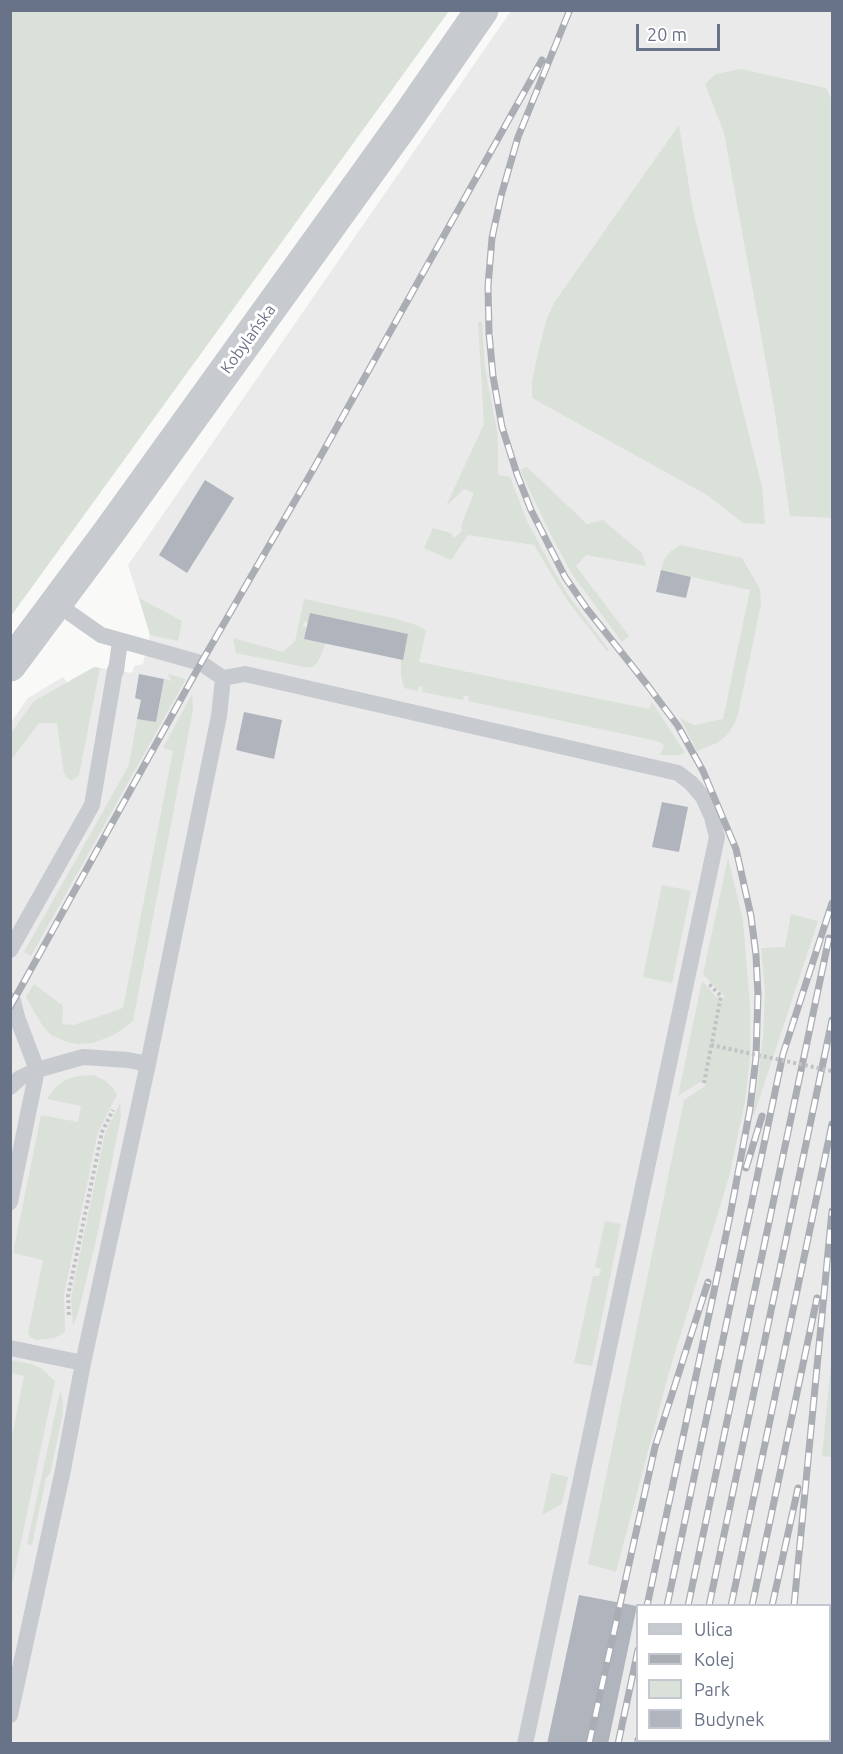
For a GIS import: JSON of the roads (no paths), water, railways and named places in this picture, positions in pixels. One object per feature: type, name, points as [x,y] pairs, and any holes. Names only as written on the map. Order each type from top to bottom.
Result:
[{"type":"street","name":"Kobylańska","points":[[10,665],[57,604],[482,10]]},
{"type":"lane","points":[[57,604],[101,636],[201,663],[223,678],[245,674],[678,773],[703,797],[712,817],[717,837],[525,1743]]},
{"type":"lane","points":[[10,950],[92,805],[120,641]]},
{"type":"lane","points":[[10,1715],[148,1064],[219,716],[223,678]]},
{"type":"lane","points":[[10,1000],[13,1001],[37,1070],[10,1202]]},
{"type":"lane","points":[[10,1087],[20,1078],[37,1070],[83,1057],[128,1060],[148,1064]]},
{"type":"lane","points":[[10,1348],[83,1363]]},
{"type":"railway","points":[[569,12],[518,137],[492,238],[488,286],[489,333],[493,376],[502,427],[531,510],[565,577],[587,609],[678,726],[703,771],[736,849],[751,916],[758,995],[756,1057],[750,1109],[730,1216],[647,1604]]},
{"type":"railway","points":[[10,1007],[201,663],[314,468],[542,60]]},
{"type":"railway","points":[[667,1604],[783,1054],[832,903]]},
{"type":"railway","points":[[688,1604],[829,938]]},
{"type":"railway","points":[[709,1604],[832,1020]]},
{"type":"railway","points":[[746,1168],[762,1116]]},
{"type":"railway","points":[[731,1604],[832,1124]]},
{"type":"railway","points":[[794,1604],[832,1211]]},
{"type":"railway","points":[[589,1744],[655,1447],[708,1282]]},
{"type":"railway","points":[[752,1604],[817,1298]]},
{"type":"railway","points":[[772,1604],[798,1488]]},
{"type":"railway","points":[[618,1744],[636,1659]]},
{"type":"railway","points":[[831,1684],[832,1677]]}]
